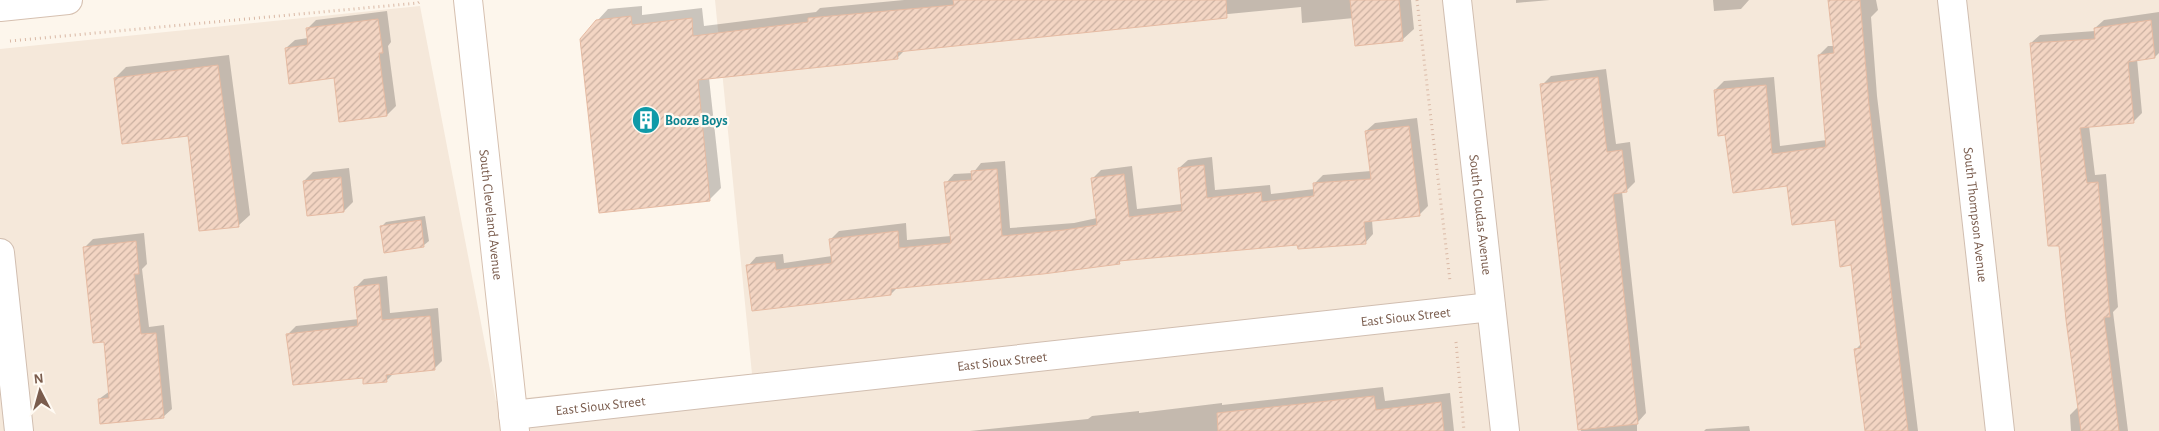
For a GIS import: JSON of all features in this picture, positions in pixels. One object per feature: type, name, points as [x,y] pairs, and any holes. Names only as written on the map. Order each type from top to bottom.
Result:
[{"type":"street","points":[[0,7],[68,0]]},
{"type":"street","name":"South Cleveland Avenue","points":[[468,0],[514,423]]},
{"type":"street","name":"South Cloudas Avenue","points":[[1457,0],[1505,431]]},
{"type":"street","name":"South Thompson Avenue","points":[[1952,0],[2000,431]]},
{"type":"street","points":[[0,253],[19,431]]},
{"type":"street","name":"East Sioux Street","points":[[514,423],[1491,307]]},
{"type":"path","points":[[10,41],[408,4],[418,3],[422,0]]},
{"type":"path","points":[[1417,0],[1454,310],[1464,431]]},
{"type":"shaded area","points":[[715,0],[2159,0],[2159,431],[0,431],[0,49],[420,6],[496,401],[752,374]]},
{"type":"building","points":[[953,0],[1226,0],[1227,18],[897,52],[898,59],[698,80],[710,201],[599,213],[580,39],[596,20],[631,16],[632,25],[692,18],[693,36],[808,22],[808,18],[954,5]]},
{"type":"building","points":[[1350,0],[1399,0],[1403,41],[1355,46]]},
{"type":"building","points":[[1828,0],[1860,0],[1869,105],[1908,431],[1865,431],[1854,349],[1861,348],[1851,265],[1840,267],[1835,220],[1792,225],[1787,186],[1733,193],[1725,135],[1718,136],[1714,90],[1766,85],[1772,154],[1826,147],[1818,55],[1834,53]]},
{"type":"building","points":[[378,19],[383,53],[379,53],[387,116],[339,122],[334,78],[289,84],[285,48],[308,45],[306,28]]},
{"type":"building","points":[[2151,20],[2155,58],[2128,62],[2134,123],[2080,128],[2087,183],[2098,182],[2110,317],[2104,317],[2119,431],[2081,431],[2066,320],[2059,246],[2048,246],[2030,43],[2095,39],[2094,28]]},
{"type":"building","points":[[218,65],[239,227],[199,231],[188,136],[122,144],[114,78]]},
{"type":"building","points":[[1598,77],[1607,152],[1622,150],[1627,192],[1613,194],[1638,424],[1578,430],[1540,84]]},
{"type":"building","points":[[1409,126],[1420,216],[1364,222],[1366,244],[1298,249],[1297,245],[1119,261],[1120,264],[1043,274],[891,289],[891,295],[752,311],[746,265],[775,262],[776,270],[832,263],[829,239],[898,231],[899,248],[951,243],[944,182],[972,180],[971,171],[997,169],[1002,236],[1064,230],[1097,225],[1091,178],[1124,174],[1129,217],[1182,211],[1178,168],[1204,165],[1207,198],[1261,192],[1262,202],[1314,196],[1313,183],[1371,179],[1365,131]]},
{"type":"building","points":[[341,177],[344,212],[307,216],[303,181]]},
{"type":"building","points":[[421,220],[424,247],[384,253],[380,226]]},
{"type":"building","points":[[136,241],[139,274],[134,274],[141,334],[156,333],[164,418],[100,424],[98,399],[109,398],[104,342],[93,343],[83,247]]},
{"type":"building","points":[[379,284],[382,320],[430,316],[435,370],[386,375],[387,382],[363,384],[363,378],[293,385],[286,334],[358,326],[354,287]]},
{"type":"building","points":[[1374,396],[1376,410],[1441,402],[1444,431],[1218,431],[1217,413]]},
{"type":"place","name":"Booze Boys","points":[[646,120]]}]
